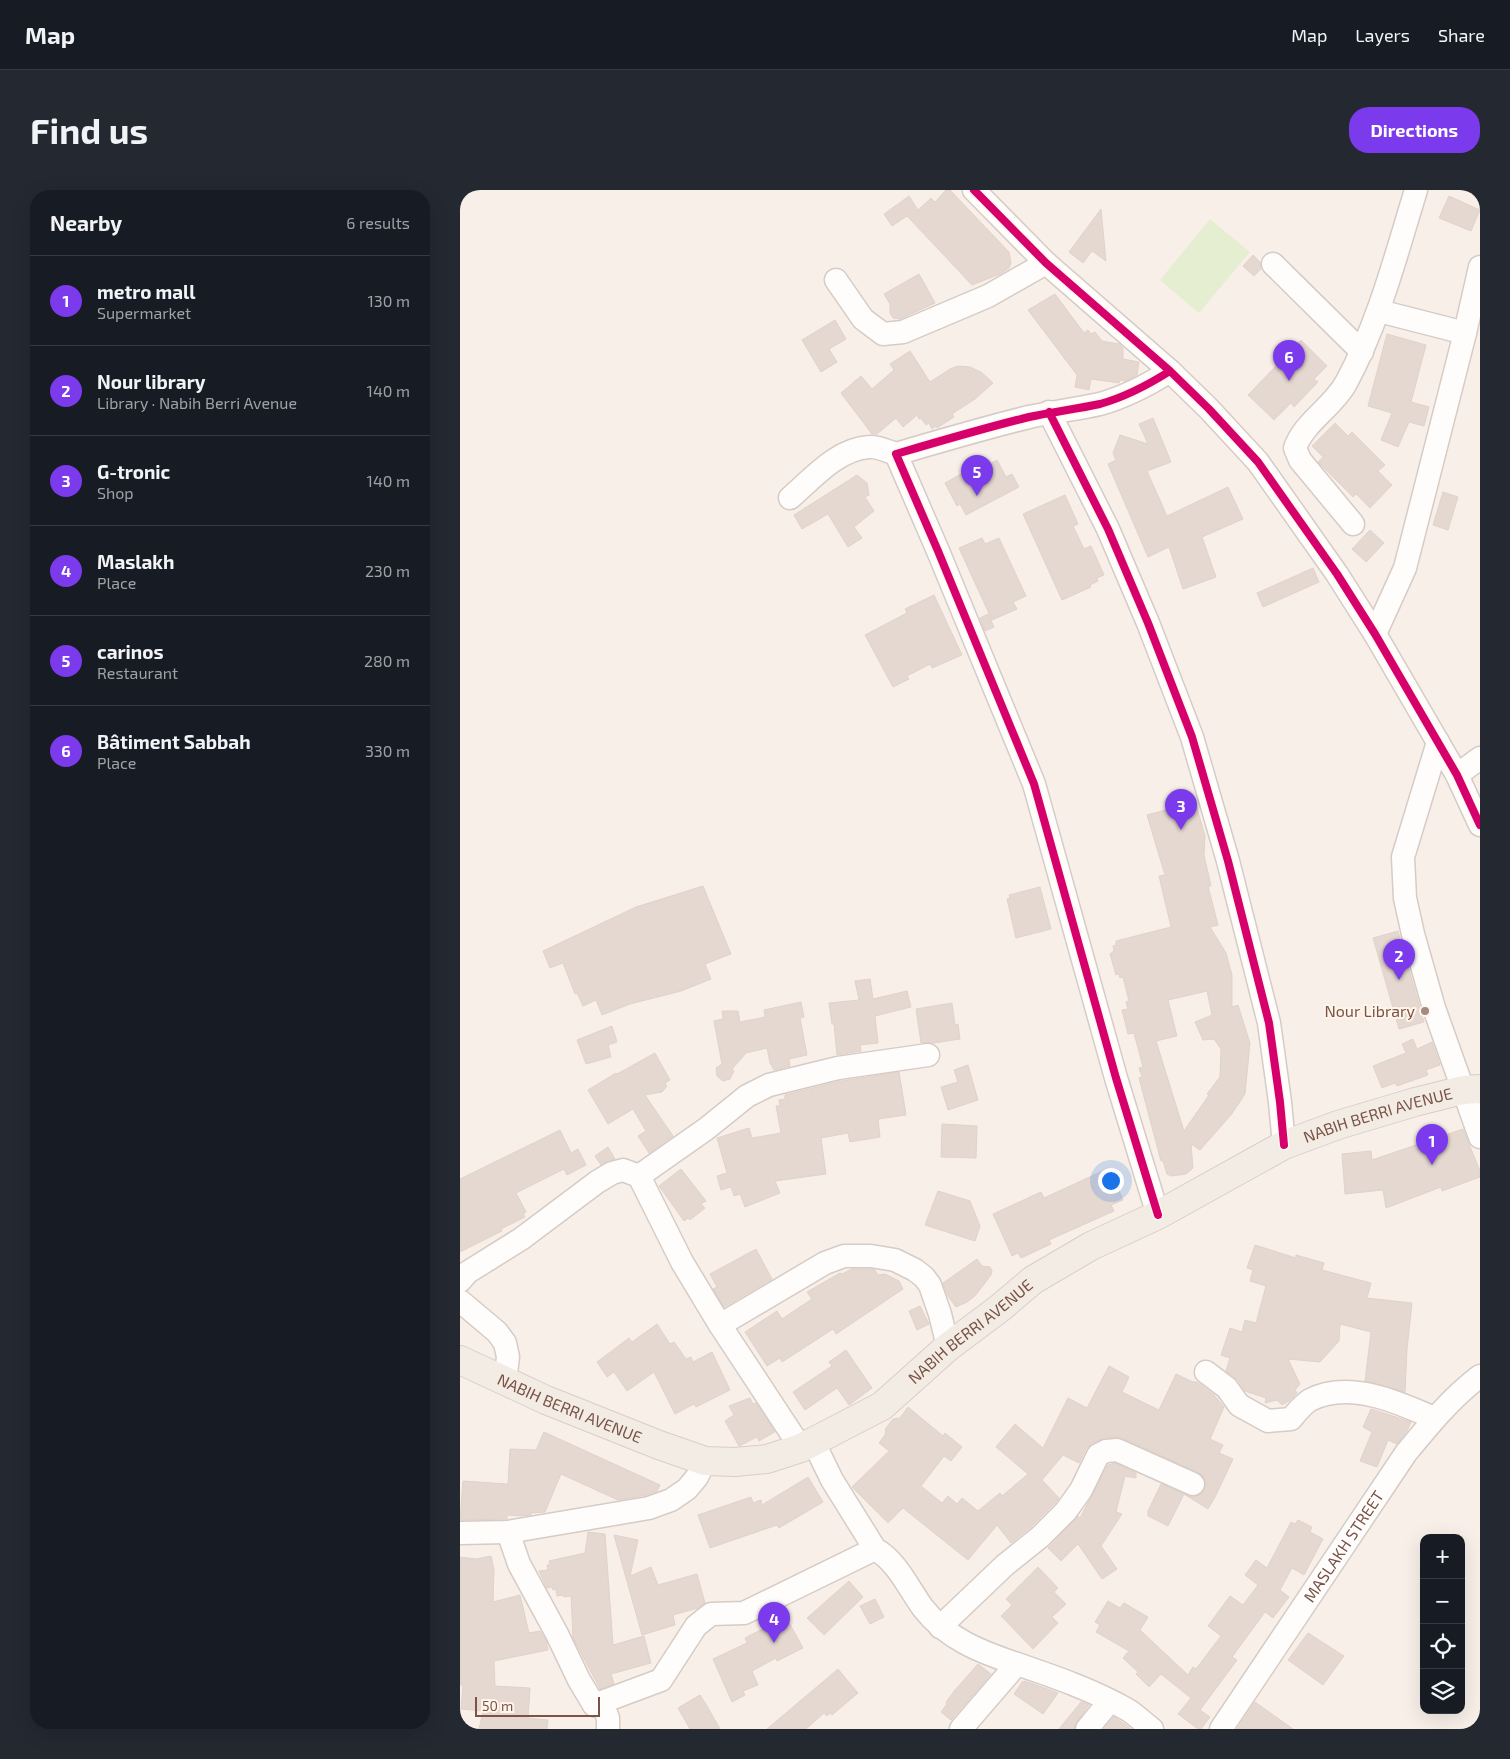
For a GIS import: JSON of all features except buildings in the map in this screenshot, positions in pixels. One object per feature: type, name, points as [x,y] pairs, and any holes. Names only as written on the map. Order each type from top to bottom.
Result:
[{"type":"main road","name":"NABIH BERRI AVENUE","points":[[460,1360],[555,1403],[705,1461],[736,1462],[766,1459],[807,1445],[882,1406],[948,1347],[1000,1308],[1033,1280],[1091,1246],[1158,1215],[1284,1145],[1338,1124],[1471,1090]]},
{"type":"street","points":[[974,190],[1046,262],[1170,371],[1209,409],[1258,462],[1337,574],[1375,634],[1457,775],[1480,825]]},
{"type":"street","points":[[1353,524],[1300,460],[1295,448],[1299,437],[1345,386],[1362,352],[1379,311],[1416,190]]},
{"type":"street","points":[[836,280],[863,319],[883,334],[890,334],[903,332],[988,296],[1046,262]]},
{"type":"street","points":[[1272,264],[1362,352]]},
{"type":"street","points":[[1375,634],[1405,568],[1480,267]]},
{"type":"street","points":[[1379,311],[1465,333]]},
{"type":"street","points":[[790,498],[837,458],[855,449],[871,447],[896,454],[1049,412],[1100,404],[1125,395],[1170,371]]},
{"type":"street","points":[[1049,412],[1108,529],[1148,623],[1192,736],[1228,861],[1269,1023],[1284,1145]]},
{"type":"street","points":[[896,454],[1034,784],[1116,1078],[1158,1215]]},
{"type":"street","points":[[1438,742],[1403,857],[1405,898],[1412,934],[1434,1008],[1471,1090],[1480,1138]]},
{"type":"street","points":[[1457,775],[1480,758]]},
{"type":"street","points":[[639,1176],[706,1129],[747,1096],[769,1085],[838,1068],[928,1055]]},
{"type":"street","points":[[460,1281],[468,1272],[521,1239],[597,1182],[612,1173],[623,1170],[639,1176],[682,1262],[720,1325],[832,1480],[875,1549],[882,1553],[905,1580],[923,1608],[940,1627],[957,1639],[988,1655],[1062,1680],[1110,1700],[1130,1711],[1152,1729]]},
{"type":"street","points":[[720,1325],[825,1263],[844,1256],[871,1256],[895,1260],[924,1277],[930,1285],[940,1314],[948,1347]]},
{"type":"street","points":[[460,1301],[497,1332],[505,1344],[508,1357],[505,1381]]},
{"type":"street","points":[[1206,1372],[1227,1388],[1239,1405],[1268,1421],[1291,1420],[1308,1401],[1327,1394],[1340,1392],[1360,1393],[1401,1404],[1434,1418]]},
{"type":"street","name":"MASLAKH STREET","points":[[1221,1729],[1406,1453],[1434,1418],[1461,1390],[1480,1376]]},
{"type":"street","points":[[940,1627],[1005,1565],[1066,1511],[1081,1490],[1098,1455],[1106,1450],[1117,1450],[1193,1484]]},
{"type":"street","points":[[460,1533],[508,1532],[649,1508],[671,1500],[686,1489],[697,1477],[705,1461]]},
{"type":"street","points":[[508,1532],[519,1564],[557,1634],[579,1680],[594,1705],[604,1708],[608,1718],[608,1729]]},
{"type":"street","points":[[594,1705],[661,1680],[696,1626],[711,1614],[744,1613],[875,1549]]},
{"type":"street","points":[[962,1729],[1017,1664]]},
{"type":"street","points":[[1087,1729],[1110,1700]]},
{"type":"green space","points":[[1210,219],[1250,252],[1199,313],[1160,280]]},
{"type":"cycle path","points":[[974,190],[1046,263],[1170,371],[1209,409],[1258,462],[1337,574],[1375,634],[1457,775],[1480,825]]},
{"type":"cycle path","points":[[1158,1215],[1116,1078],[1034,784],[896,454],[1029,417],[1100,404],[1136,390],[1170,371]]},
{"type":"cycle path","points":[[1049,412],[1108,529],[1148,623],[1192,737],[1228,861],[1269,1023],[1284,1145]]},
{"type":"place","name":"Bâtiment Sabbah","points":[[1289,381]]},
{"type":"place","name":"carinos","points":[[977,496]]},
{"type":"place","name":"G-tronic","points":[[1181,830]]},
{"type":"place","name":"Nour library","points":[[1399,980]]},
{"type":"place","name":"Nour Library","points":[[1425,1011]]},
{"type":"place","name":"metro mall","points":[[1432,1165]]},
{"type":"place","name":"Maslakh","points":[[774,1643]]}]
